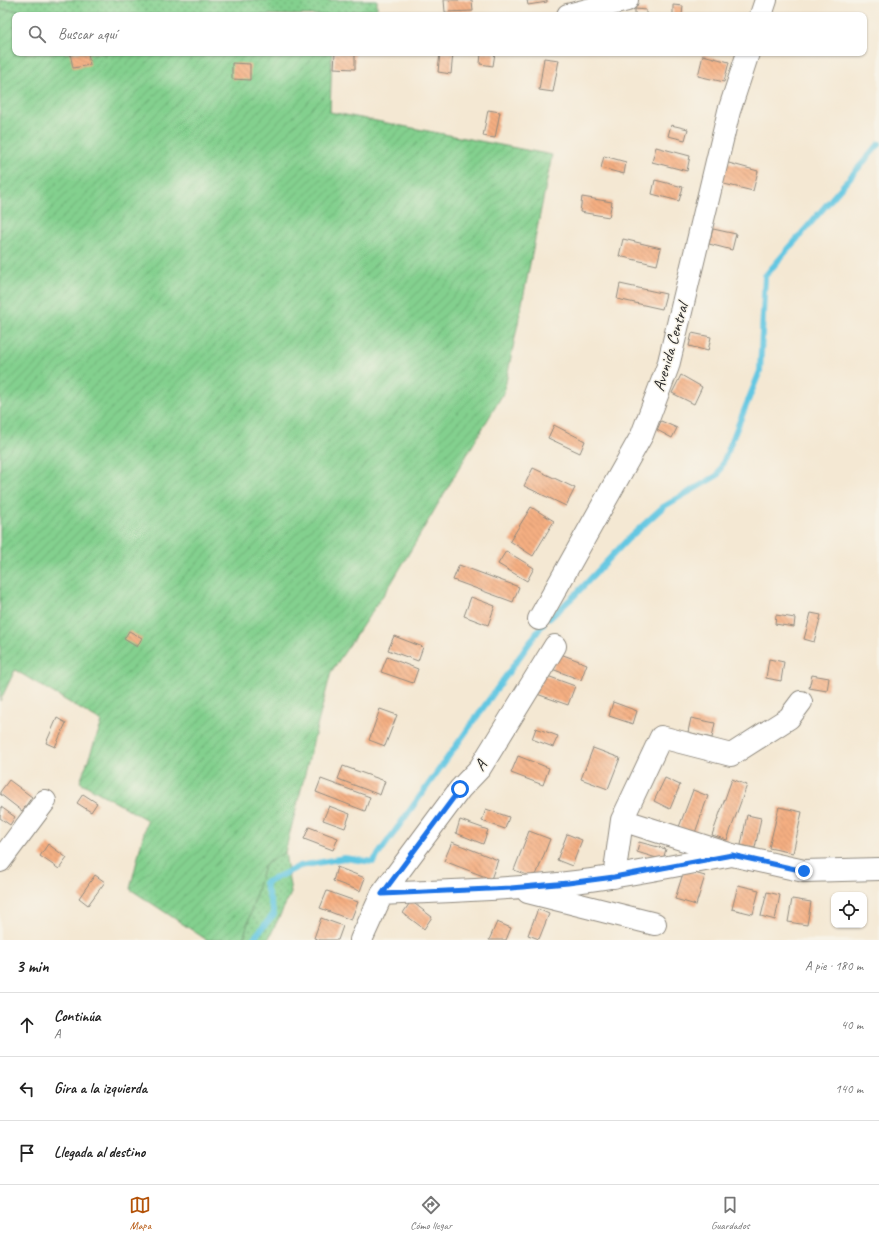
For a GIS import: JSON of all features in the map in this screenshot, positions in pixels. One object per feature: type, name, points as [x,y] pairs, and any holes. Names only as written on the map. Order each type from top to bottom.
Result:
[{"type":"street","points":[[580,12],[627,0]]},
{"type":"street","points":[[762,12],[766,0]]},
{"type":"street","name":"Avenida Central","points":[[539,619],[642,435],[668,366],[729,111],[747,56]]},
{"type":"street","name":"A","points":[[361,940],[382,894],[460,789],[480,768],[555,646]]},
{"type":"street","points":[[614,877],[622,820],[661,737],[731,755],[789,718],[801,702]]},
{"type":"street","points":[[0,861],[45,801]]},
{"type":"street","points":[[622,820],[732,855],[804,871],[879,869]]},
{"type":"street","points":[[382,894],[511,888],[568,883],[614,877],[732,855]]},
{"type":"street","points":[[511,888],[655,924]]},
{"type":"green space","points":[[0,0],[377,0],[377,9],[346,12],[34,12],[0,9]]},
{"type":"green space","points":[[0,9],[34,12],[12,12],[12,56],[332,56],[330,112],[552,155],[504,392],[392,582],[331,672],[285,852],[264,865],[243,940],[207,940],[130,889],[147,820],[80,782],[102,722],[15,670],[0,701]]},
{"type":"green space","points":[[285,852],[291,893],[268,940],[243,940],[264,865]]},
{"type":"building","points":[[444,0],[472,0],[473,11],[445,12]]},
{"type":"building","points":[[527,0],[547,0],[547,2],[528,5]]},
{"type":"building","points":[[673,5],[683,6],[682,12],[673,12]]},
{"type":"building","points":[[635,9],[646,10],[646,12],[635,12]]},
{"type":"building","points":[[71,56],[88,56],[90,65],[73,68]]},
{"type":"building","points":[[335,56],[355,56],[355,69],[334,68]]},
{"type":"building","points":[[440,56],[453,56],[451,74],[438,72]]},
{"type":"building","points":[[481,56],[495,56],[493,66],[480,64]]},
{"type":"building","points":[[703,56],[729,62],[724,82],[698,76]]},
{"type":"building","points":[[544,58],[559,60],[553,92],[539,90]]},
{"type":"building","points":[[232,63],[250,64],[250,80],[232,79]]},
{"type":"building","points":[[488,110],[500,112],[495,138],[483,136]]},
{"type":"building","points":[[671,125],[688,129],[685,140],[668,136]]},
{"type":"building","points":[[656,147],[690,156],[687,171],[652,162]]},
{"type":"building","points":[[604,156],[626,162],[624,174],[601,168]]},
{"type":"building","points":[[725,162],[758,171],[753,191],[720,183]]},
{"type":"building","points":[[655,180],[683,187],[679,201],[652,194]]},
{"type":"building","points":[[582,197],[612,202],[609,217],[580,212]]},
{"type":"building","points":[[713,229],[736,234],[732,250],[709,244]]},
{"type":"building","points":[[623,239],[661,248],[657,265],[619,256]]},
{"type":"building","points":[[620,284],[666,294],[662,309],[617,299]]},
{"type":"building","points":[[692,333],[711,337],[708,351],[689,346]]},
{"type":"building","points":[[681,375],[702,387],[694,404],[672,393]]},
{"type":"building","points":[[661,421],[677,428],[672,438],[657,430]]},
{"type":"building","points":[[554,425],[585,441],[580,453],[548,438]]},
{"type":"building","points":[[533,468],[575,488],[566,506],[524,486]]},
{"type":"building","points":[[531,507],[554,521],[533,556],[510,541]]},
{"type":"building","points":[[506,551],[534,568],[527,581],[498,564]]},
{"type":"building","points":[[459,565],[519,587],[513,602],[453,580]]},
{"type":"building","points":[[471,597],[495,606],[488,625],[464,616]]},
{"type":"building","points":[[811,613],[821,615],[814,642],[804,639]]},
{"type":"building","points":[[776,615],[795,618],[794,627],[775,624]]},
{"type":"building","points":[[129,631],[142,638],[137,647],[124,639]]},
{"type":"building","points":[[394,636],[423,647],[418,661],[388,650]]},
{"type":"building","points":[[558,653],[587,664],[581,680],[552,669]]},
{"type":"building","points":[[387,657],[418,669],[413,683],[381,672]]},
{"type":"building","points":[[769,659],[784,662],[781,681],[766,678]]},
{"type":"building","points":[[542,674],[575,686],[568,705],[534,693]]},
{"type":"building","points":[[812,675],[829,678],[827,691],[809,688]]},
{"type":"building","points":[[613,702],[637,711],[633,724],[609,716]]},
{"type":"building","points":[[380,709],[397,715],[385,746],[369,740]]},
{"type":"building","points":[[57,718],[66,723],[55,747],[46,743]]},
{"type":"building","points":[[691,718],[715,723],[712,738],[688,732]]},
{"type":"building","points":[[536,728],[558,736],[553,747],[532,739]]},
{"type":"building","points":[[593,748],[620,758],[608,789],[581,779]]},
{"type":"building","points":[[518,756],[549,768],[543,785],[511,773]]},
{"type":"building","points":[[343,766],[385,781],[380,795],[338,779]]},
{"type":"building","points":[[665,778],[680,785],[670,809],[654,801]]},
{"type":"building","points":[[321,779],[370,797],[365,811],[316,792]]},
{"type":"building","points":[[732,779],[747,785],[727,840],[712,835]]},
{"type":"building","points":[[9,780],[32,797],[22,811],[0,794]]},
{"type":"building","points":[[693,790],[708,796],[695,833],[679,827]]},
{"type":"building","points":[[83,794],[97,803],[91,812],[77,803]]},
{"type":"building","points":[[329,806],[350,814],[345,828],[323,820]]},
{"type":"building","points":[[1,807],[15,817],[10,825],[0,818]]},
{"type":"building","points":[[779,807],[802,812],[793,853],[769,848]]},
{"type":"building","points":[[486,809],[509,817],[505,829],[482,821]]},
{"type":"building","points":[[747,815],[761,818],[755,848],[741,845]]},
{"type":"building","points":[[460,820],[488,830],[483,844],[456,833]]},
{"type":"building","points":[[309,827],[338,838],[333,850],[304,839]]},
{"type":"building","points":[[529,831],[550,839],[535,878],[514,870]]},
{"type":"building","points":[[567,834],[582,840],[572,866],[557,860]]},
{"type":"building","points":[[452,842],[498,860],[491,879],[444,861]]},
{"type":"building","points":[[639,842],[666,849],[663,860],[637,852]]},
{"type":"building","points":[[48,844],[67,858],[59,869],[40,856]]},
{"type":"building","points":[[337,867],[365,878],[360,891],[333,881]]},
{"type":"building","points":[[684,870],[705,876],[696,905],[675,899]]},
{"type":"building","points":[[95,875],[105,882],[88,905],[79,898]]},
{"type":"building","points":[[738,885],[759,890],[753,914],[732,909]]},
{"type":"building","points":[[327,891],[358,902],[351,920],[320,908]]},
{"type":"building","points":[[767,892],[780,895],[775,920],[761,916]]},
{"type":"building","points":[[792,899],[811,902],[807,925],[788,922]]},
{"type":"building","points":[[411,901],[432,917],[424,929],[403,913]]},
{"type":"building","points":[[538,909],[549,914],[539,939],[528,935]]},
{"type":"building","points":[[321,918],[343,926],[338,940],[320,940],[314,938]]},
{"type":"building","points":[[497,922],[511,928],[506,940],[489,940]]},
{"type":"waterway","points":[[550,618],[574,596],[628,539],[663,507],[718,475],[760,371],[765,276],[879,144]]},
{"type":"waterway","points":[[252,940],[274,914],[265,883],[300,866],[344,858],[373,862],[543,624]]},
{"type":"route","points":[[460,789],[382,894],[511,888],[568,883],[614,877],[732,855],[804,871]]}]
